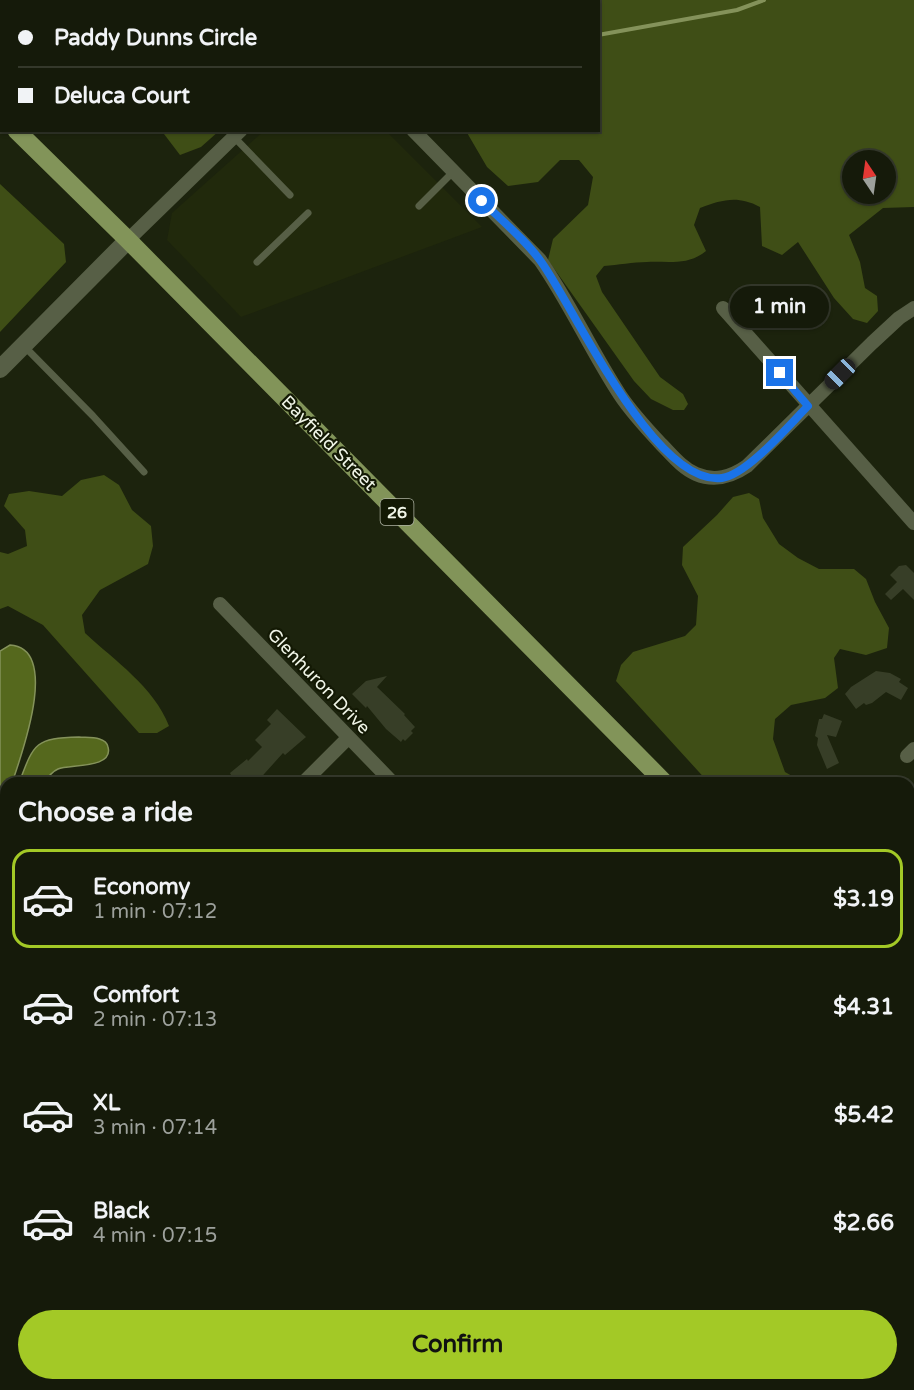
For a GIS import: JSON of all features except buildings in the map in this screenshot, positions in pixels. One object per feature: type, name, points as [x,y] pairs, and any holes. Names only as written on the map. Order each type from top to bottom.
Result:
[{"type":"main road","name":"Bayfield Street","points":[[18,132],[128,240],[659,777]]},
{"type":"street","points":[[415,132],[540,260],[619,394],[637,418],[688,470],[711,478],[735,474],[747,466],[899,318],[914,308]]},
{"type":"street","points":[[0,369],[128,240],[238,134]]},
{"type":"street","points":[[723,308],[914,523]]},
{"type":"street","name":"Glenhuron Drive","points":[[220,604],[387,777]]},
{"type":"street","points":[[309,777],[348,738]]},
{"type":"lane","points":[[238,134],[290,195]]},
{"type":"lane","points":[[419,206],[453,172]]},
{"type":"lane","points":[[256,262],[308,213]]},
{"type":"lane","points":[[24,346],[144,472]]},
{"type":"shaded area","points":[[600,0],[914,0],[914,207],[883,208],[849,235],[860,262],[865,288],[877,296],[878,311],[867,323],[853,319],[834,298],[798,242],[782,255],[762,246],[760,207],[744,201],[730,200],[700,208],[694,225],[706,251],[699,256],[678,262],[642,262],[604,266],[596,276],[602,292],[660,377],[683,394],[688,404],[684,410],[673,410],[651,399],[634,381],[548,260],[553,239],[588,205],[593,177],[579,160],[560,160],[538,182],[508,186],[487,167],[467,132],[600,132]]},
{"type":"shaded area","points":[[164,132],[218,132],[201,147],[180,155]]},
{"type":"shaded area","points":[[263,132],[387,132],[482,227],[241,317],[167,240],[172,213]]},
{"type":"shaded area","points":[[0,184],[64,244],[66,262],[0,332]]},
{"type":"shaded area","points":[[104,475],[119,485],[132,510],[151,526],[153,546],[148,564],[100,590],[82,615],[85,633],[133,675],[154,699],[169,726],[157,733],[139,733],[43,625],[8,606],[0,609],[0,552],[8,554],[27,546],[25,530],[4,506],[9,494],[29,491],[62,496],[81,480]]},
{"type":"shaded area","points":[[749,493],[759,499],[763,518],[779,544],[798,558],[819,569],[854,569],[866,579],[889,628],[887,648],[866,655],[840,649],[834,658],[838,688],[825,698],[791,705],[775,719],[773,739],[785,772],[794,777],[704,777],[616,681],[621,665],[633,652],[685,636],[696,625],[698,596],[682,565],[683,547],[733,497]]},
{"type":"shaded area","points":[[10,645],[25,651],[33,664],[34,705],[14,777],[0,777],[0,651]]},
{"type":"shaded area","points":[[64,738],[96,738],[107,743],[108,754],[98,762],[58,769],[49,777],[22,777],[38,745],[45,741]]},
{"type":"waterway","points":[[600,35],[737,10],[764,0]]},
{"type":"route","points":[[482,201],[540,260],[619,394],[637,418],[688,470],[711,478],[728,477],[735,474],[747,466],[808,406],[780,373]]}]
